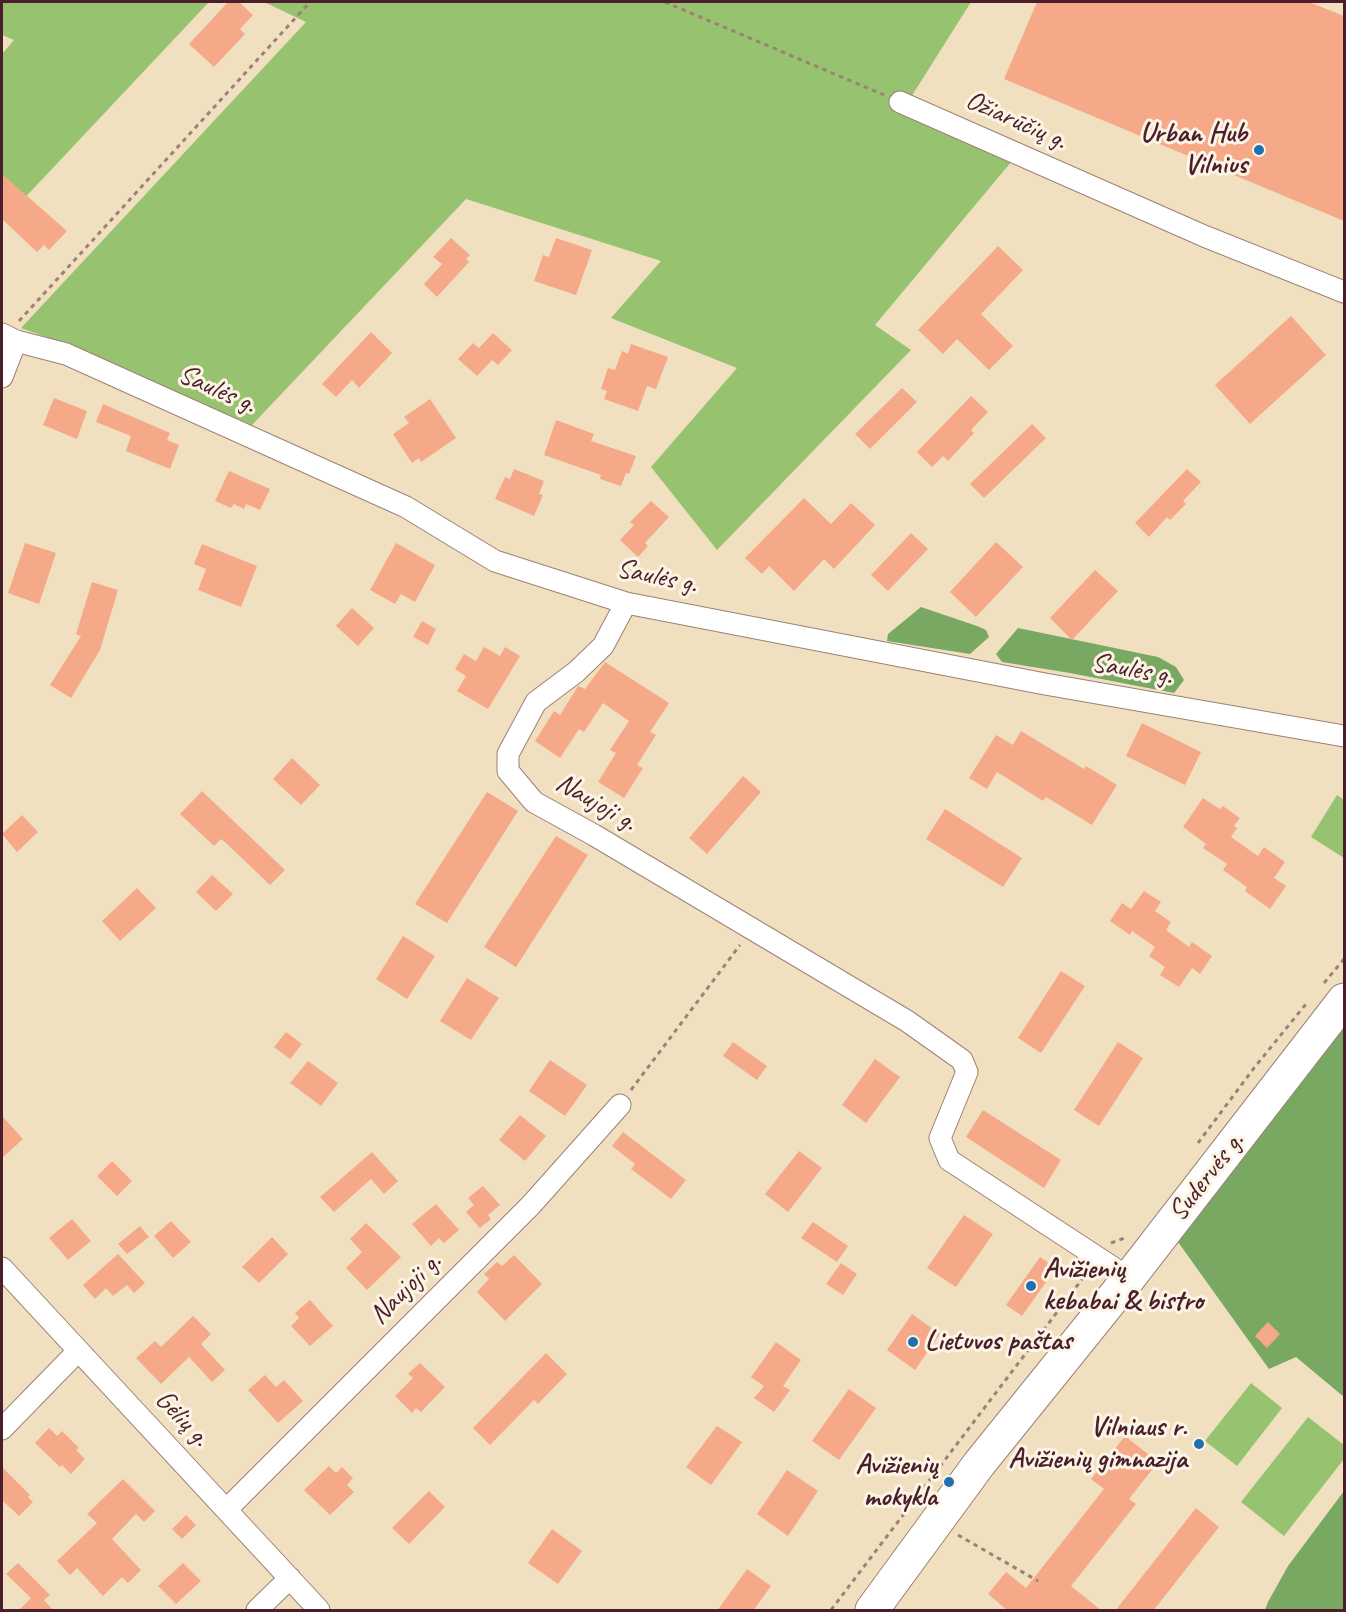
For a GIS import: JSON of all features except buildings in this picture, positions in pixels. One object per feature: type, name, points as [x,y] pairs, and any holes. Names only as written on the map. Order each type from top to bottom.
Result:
[{"type":"main road","name":"Sudervės g.","points":[[872,1611],[979,1464],[1129,1278],[1331,996]]},
{"type":"street","name":"Ožiarūčių g.","points":[[900,102],[1204,236],[1344,292]]},
{"type":"street","points":[[2,377],[9,337]]},
{"type":"street","name":"Saulės g.","points":[[9,337],[66,354],[406,507],[495,561],[626,603],[1045,684],[1344,736]]},
{"type":"street","name":"Naujoji g.","points":[[626,603],[603,646],[576,672],[536,702],[508,754],[508,771],[534,802],[594,835],[907,1021],[962,1059],[967,1072],[940,1138],[949,1160],[1129,1278]]},
{"type":"street","name":"Naujoji g.","points":[[227,1509],[531,1205],[620,1104]]},
{"type":"street","name":"Gėlių g.","points":[[2,1268],[320,1611]]},
{"type":"street","points":[[2,1428],[78,1351]]},
{"type":"street","points":[[257,1611],[290,1578]]},
{"type":"path","points":[[9,337],[19,321],[310,2]]},
{"type":"path","points":[[665,2],[900,102]]},
{"type":"path","points":[[620,1104],[752,929]]},
{"type":"path","points":[[1331,996],[1344,959]]},
{"type":"path","points":[[1197,1145],[1254,1068],[1309,1000]]},
{"type":"path","points":[[831,1611],[1098,1258],[1113,1241],[1134,1232]]},
{"type":"path","points":[[936,1522],[1038,1581]]},
{"type":"green space","points":[[2,2],[209,2],[2,222],[2,54],[14,40],[2,35]]},
{"type":"green space","points":[[264,2],[971,2],[901,113],[1012,161],[875,325],[911,350],[717,550],[651,467],[737,368],[611,318],[661,261],[466,199],[252,425],[65,344],[21,328],[306,22]]},
{"type":"green space","points":[[921,607],[977,626],[986,630],[989,637],[970,654],[887,641],[888,634]]},
{"type":"green space","points":[[1018,628],[1158,657],[1176,667],[1184,680],[1174,693],[1002,662],[996,654]]},
{"type":"green space","points":[[1337,795],[1344,800],[1344,858],[1311,837]]},
{"type":"green space","points":[[1344,1026],[1344,1397],[1296,1357],[1269,1369],[1178,1242]]},
{"type":"green space","points":[[1251,1383],[1282,1408],[1237,1466],[1205,1441]]},
{"type":"green space","points":[[1308,1417],[1344,1445],[1344,1459],[1284,1536],[1241,1502]]},
{"type":"green space","points":[[1344,1491],[1344,1610],[1265,1610],[1288,1566]]},
{"type":"place","name":"Urban Hub Vilnius","points":[[1259,150]]},
{"type":"place","name":"Avižienių kebabai & bistro","points":[[1031,1286]]},
{"type":"place","name":"Lietuvos paštas","points":[[913,1342]]},
{"type":"place","name":"Vilniaus r. Avižienių gimnazija","points":[[1199,1444]]},
{"type":"place","name":"Avižienių mokykla","points":[[949,1482]]}]
